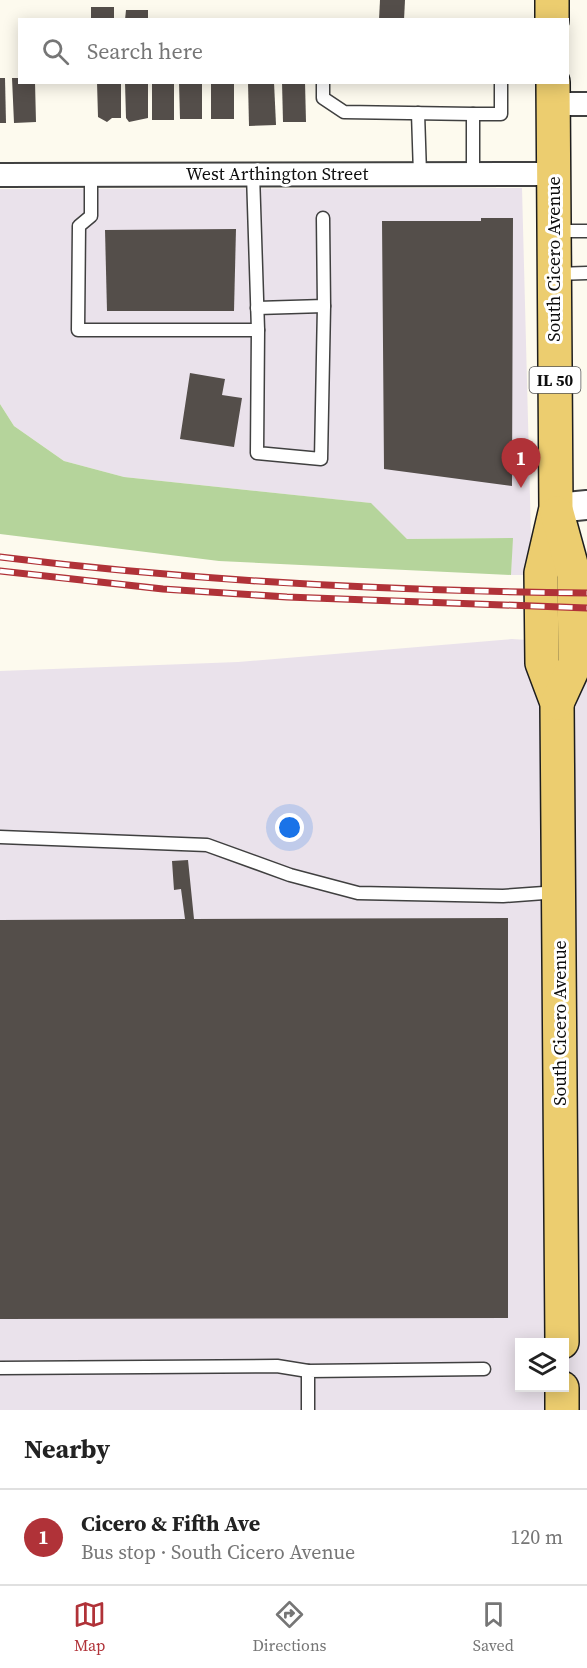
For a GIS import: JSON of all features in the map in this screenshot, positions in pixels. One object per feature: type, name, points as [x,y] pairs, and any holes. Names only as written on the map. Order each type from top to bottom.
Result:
[{"type":"main road","points":[[552,0],[552,18]]},
{"type":"main road","name":"South Cicero Avenue","points":[[553,93],[554,274],[572,507],[575,664],[557,703],[562,1338]]},
{"type":"main road","points":[[562,1392],[562,1410]]},
{"type":"street","points":[[553,93],[587,104]]},
{"type":"street","name":"West Arthington Street","points":[[0,174],[554,174]]},
{"type":"lane","points":[[323,84],[323,98],[344,112],[473,114],[501,114],[501,84]]},
{"type":"lane","points":[[418,113],[420,174]]},
{"type":"lane","points":[[473,114],[473,174]]},
{"type":"lane","points":[[92,174],[91,216],[79,226],[78,330],[258,330]]},
{"type":"lane","points":[[253,174],[258,330],[257,453],[321,459],[323,218]]},
{"type":"lane","points":[[554,231],[587,231]]},
{"type":"lane","points":[[554,274],[587,273]]},
{"type":"lane","points":[[257,308],[324,306]]},
{"type":"lane","points":[[0,837],[207,845],[290,875],[358,893],[503,896],[559,892]]},
{"type":"lane","points":[[0,1368],[277,1366],[308,1371],[484,1369]]},
{"type":"lane","points":[[308,1371],[308,1410]]},
{"type":"shaded area","points":[[522,188],[532,575],[511,575],[512,538],[407,539],[370,503],[124,477],[64,461],[14,426],[0,404],[0,189]]},
{"type":"shaded area","points":[[512,639],[587,644],[587,1410],[0,1410],[0,671],[238,662]]},
{"type":"green space","points":[[0,404],[14,426],[64,461],[124,477],[371,503],[407,539],[513,538],[511,575],[219,561],[0,534]]},
{"type":"building","points":[[380,0],[405,0],[404,18],[379,18]]},
{"type":"building","points":[[91,7],[114,7],[114,18],[91,18]]},
{"type":"building","points":[[126,10],[148,10],[148,18],[125,18]]},
{"type":"building","points":[[0,78],[5,78],[6,123],[0,123]]},
{"type":"building","points":[[12,78],[18,78],[18,84],[35,84],[36,122],[14,123]]},
{"type":"building","points":[[97,84],[121,84],[121,118],[112,118],[107,122],[98,117]]},
{"type":"building","points":[[125,84],[148,84],[148,118],[129,122],[126,118]]},
{"type":"building","points":[[152,84],[174,84],[174,120],[152,120]]},
{"type":"building","points":[[179,84],[202,84],[202,119],[180,119]]},
{"type":"building","points":[[211,84],[234,84],[234,119],[211,119]]},
{"type":"building","points":[[248,84],[274,84],[276,125],[249,126]]},
{"type":"building","points":[[282,84],[305,84],[306,122],[283,122]]},
{"type":"building","points":[[481,218],[513,218],[512,486],[384,469],[382,221],[481,221]]},
{"type":"building","points":[[236,229],[234,311],[107,311],[105,230]]},
{"type":"building","points":[[190,373],[225,379],[222,395],[242,398],[234,447],[180,439]]},
{"type":"building","points":[[188,860],[194,919],[508,918],[508,1318],[0,1319],[0,920],[185,919],[181,889],[174,890],[172,861]]},
{"type":"railway","points":[[0,557],[146,572],[293,583],[440,590],[587,593]]},
{"type":"railway","points":[[0,571],[163,589],[287,597],[587,608]]},
{"type":"place","name":"Cicero & Fifth Ave","points":[[521,488]]}]
